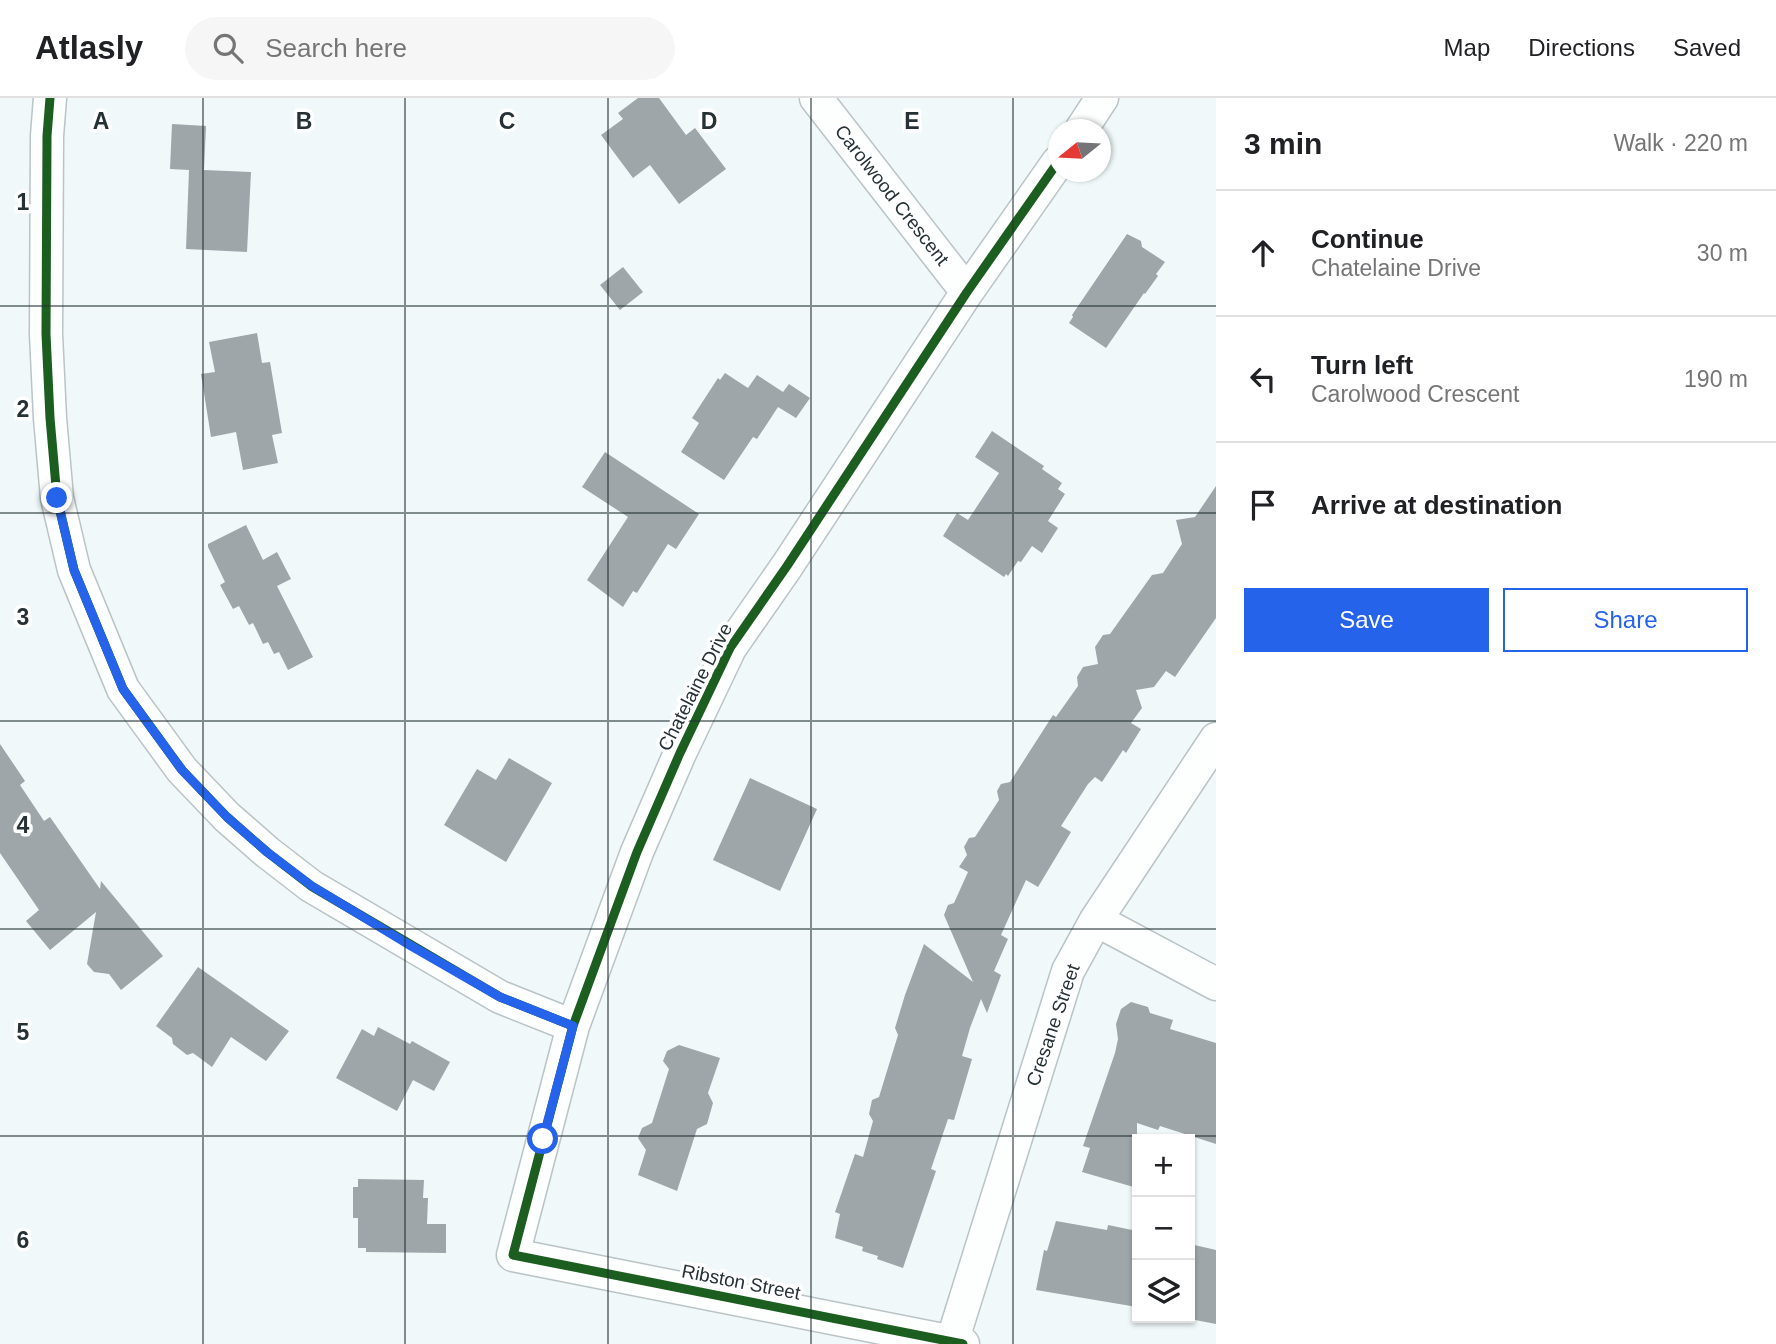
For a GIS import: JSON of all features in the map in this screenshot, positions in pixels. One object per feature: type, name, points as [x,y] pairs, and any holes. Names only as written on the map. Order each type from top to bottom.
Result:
[{"type":"street","points":[[50,98],[47,136],[46,334],[57,498],[74,570],[123,689],[182,770],[227,817],[312,886],[500,997],[573,1026]]},
{"type":"street","name":"Carolwood Crescent","points":[[816,98],[967,292]]},
{"type":"street","points":[[1088,119],[1102,98]]},
{"type":"street","name":"Chatelaine Drive","points":[[513,1255],[573,1026],[637,852],[730,648],[967,292],[1048,178]]},
{"type":"street","name":"Cresane Street","points":[[957,1343],[1068,971],[1096,920],[1216,738]]},
{"type":"street","points":[[1096,920],[1216,984]]},
{"type":"street","name":"Ribston Street","points":[[513,1255],[957,1343]]},
{"type":"building","points":[[638,98],[659,98],[686,135],[695,128],[726,169],[679,204],[650,165],[633,178],[601,135],[623,119],[618,113]]},
{"type":"building","points":[[172,124],[206,126],[204,170],[251,172],[247,252],[186,249],[189,170],[170,169]]},
{"type":"building","points":[[1127,234],[1141,241],[1142,247],[1165,262],[1156,274],[1158,276],[1106,348],[1069,323]]},
{"type":"building","points":[[623,267],[643,292],[620,310],[600,285]]},
{"type":"building","points":[[257,333],[262,363],[270,362],[282,433],[272,435],[278,463],[243,470],[236,432],[211,437],[201,374],[215,372],[209,342]]},
{"type":"building","points":[[725,373],[748,388],[757,375],[783,392],[789,384],[810,398],[796,418],[778,407],[757,439],[753,437],[724,480],[681,452],[699,423],[692,418],[718,378],[720,380]]},
{"type":"building","points":[[992,431],[1044,466],[1042,469],[1062,483],[1058,489],[1065,494],[1048,521],[1058,528],[1042,553],[1032,546],[1021,562],[1018,561],[1008,576],[1006,574],[1004,577],[943,536],[957,513],[968,520],[999,473],[975,457]]},
{"type":"building","points":[[605,452],[699,514],[676,549],[668,544],[637,593],[633,591],[623,607],[587,580],[628,517],[582,487]]},
{"type":"building","points":[[1216,486],[1216,618],[1175,677],[1166,671],[1154,687],[1136,690],[1142,708],[1131,723],[1141,729],[1126,753],[1123,750],[1102,782],[1095,777],[1088,784],[1061,826],[1071,832],[1038,887],[1026,880],[1001,935],[1008,939],[994,971],[1001,975],[987,1013],[981,999],[970,1028],[962,1056],[972,1059],[954,1120],[948,1119],[931,1169],[936,1171],[903,1268],[877,1259],[878,1256],[862,1251],[863,1247],[835,1238],[840,1214],[835,1212],[855,1154],[863,1157],[873,1121],[869,1114],[872,1100],[879,1097],[898,1035],[895,1028],[924,944],[973,982],[944,915],[948,905],[954,903],[968,872],[959,867],[967,855],[964,847],[969,838],[975,837],[999,800],[997,791],[1001,784],[1010,782],[1053,715],[1056,717],[1078,686],[1077,677],[1083,667],[1098,664],[1095,647],[1103,635],[1110,634],[1152,575],[1163,573],[1182,544],[1176,520],[1195,517]]},
{"type":"building","points":[[246,525],[263,560],[277,552],[291,579],[277,586],[313,657],[288,670],[279,652],[274,654],[268,642],[263,644],[253,623],[249,625],[239,606],[233,609],[220,585],[225,582],[208,547],[208,544]]},
{"type":"building","points":[[0,744],[25,781],[20,785],[44,821],[50,817],[100,889],[101,881],[163,956],[121,990],[109,974],[94,972],[87,964],[96,912],[50,950],[26,921],[39,910],[0,853]]},
{"type":"building","points":[[509,758],[552,783],[506,862],[444,825],[477,769],[496,780]]},
{"type":"building","points":[[750,778],[817,809],[780,891],[713,860]]},
{"type":"building","points":[[198,967],[289,1031],[266,1061],[231,1037],[212,1067],[193,1053],[187,1055],[173,1044],[172,1038],[156,1026]]},
{"type":"building","points":[[1131,1002],[1148,1007],[1150,1013],[1173,1020],[1170,1029],[1216,1043],[1216,1144],[1195,1137],[1195,1134],[1185,1134],[1160,1126],[1158,1130],[1137,1123],[1137,1134],[1132,1134],[1132,1187],[1082,1172],[1090,1148],[1083,1146],[1115,1053],[1118,1039],[1116,1024],[1121,1009]]},
{"type":"building","points":[[378,1027],[410,1044],[412,1041],[450,1062],[434,1091],[413,1080],[397,1111],[336,1078],[362,1029],[374,1036]]},
{"type":"building","points":[[679,1045],[720,1058],[708,1093],[713,1103],[707,1124],[697,1129],[677,1191],[638,1175],[646,1150],[638,1138],[642,1128],[652,1123],[669,1069],[663,1061],[667,1051]]},
{"type":"building","points":[[358,1179],[424,1180],[423,1198],[428,1198],[427,1224],[446,1224],[446,1253],[366,1252],[366,1248],[358,1248],[358,1218],[353,1218],[353,1187],[358,1187]]},
{"type":"building","points":[[1056,1221],[1107,1230],[1108,1225],[1132,1230],[1132,1306],[1036,1290],[1044,1250],[1047,1251]]},
{"type":"building","points":[[1195,1245],[1216,1250],[1216,1324],[1195,1320]]},
{"type":"cycle path","points":[[50,98],[47,136],[46,334],[57,498],[74,570],[123,689],[182,770],[227,817],[311,886],[500,997],[573,1026]]},
{"type":"cycle path","points":[[963,1344],[513,1255],[573,1026],[637,852],[730,648],[967,292],[1048,176]]},
{"type":"route","points":[[57,498],[74,570],[123,689],[182,770],[227,817],[312,886],[406,943],[500,997],[573,1026],[543,1139]]}]
